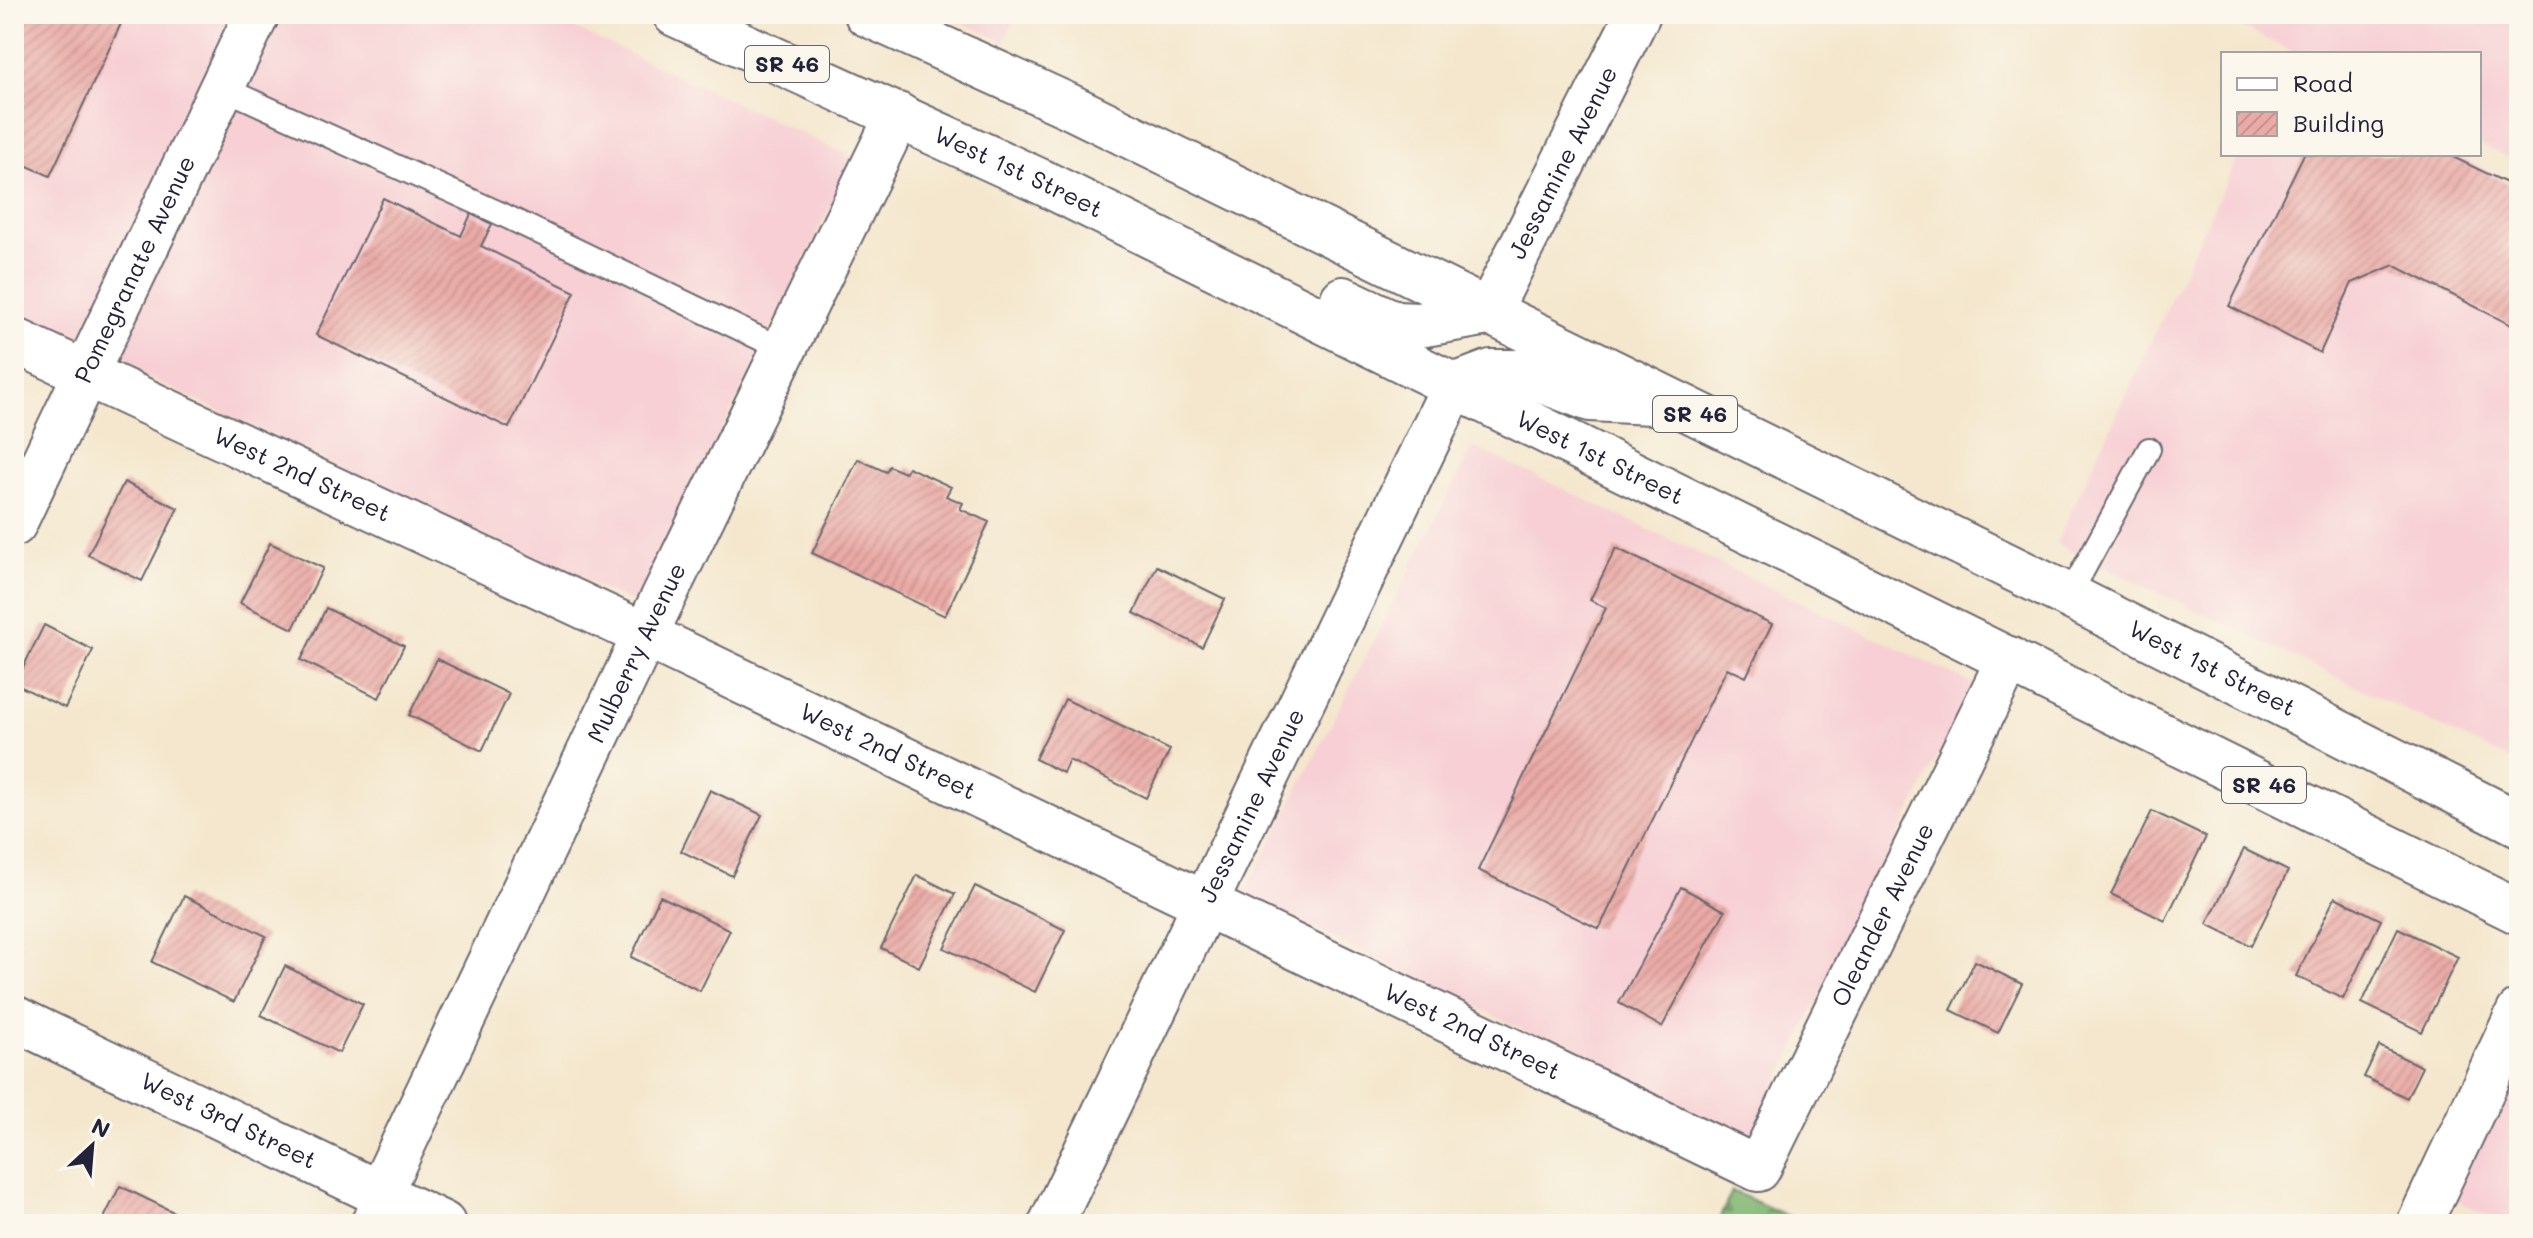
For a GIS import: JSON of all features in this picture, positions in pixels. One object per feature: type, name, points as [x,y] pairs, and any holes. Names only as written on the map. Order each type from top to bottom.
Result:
[{"type":"street","name":"Pomegranate Avenue","points":[[14,524],[257,14]]},
{"type":"street","name":"West 1st Street","points":[[675,14],[1044,183],[2519,912]]},
{"type":"street","name":"West 1st Street","points":[[867,14],[934,29],[1069,106],[2069,596],[2519,824]]},
{"type":"street","name":"Jessamine Avenue","points":[[1488,313],[1638,14]]},
{"type":"street","name":"Mulberry Avenue","points":[[370,1209],[898,115]]},
{"type":"street","points":[[1181,251],[1260,261],[1396,324],[1419,325],[1488,313]]},
{"type":"street","name":"West 2nd Street","points":[[14,340],[645,635],[1758,1169]]},
{"type":"street","points":[[1454,386],[1491,372],[1519,372],[1590,399],[1674,404]]},
{"type":"street","name":"Jessamine Avenue","points":[[1051,1224],[1454,386]]},
{"type":"street","name":"Oleander Avenue","points":[[1758,1169],[2009,659]]},
{"type":"street","points":[[2426,1222],[2519,1012]]},
{"type":"street","name":"West 3rd Street","points":[[14,1018],[370,1209],[443,1224]]},
{"type":"lane","points":[[221,87],[497,212],[784,350]]},
{"type":"lane","points":[[2069,596],[2149,449]]},
{"type":"shaded area","points":[[14,14],[234,14],[77,345],[14,314]]},
{"type":"shaded area","points":[[279,14],[544,14],[854,158],[637,605],[114,362]]},
{"type":"shaded area","points":[[945,14],[1017,14],[1004,42]]},
{"type":"shaded area","points":[[2215,14],[2519,14],[2519,163],[2481,145],[2481,52],[2293,52]]},
{"type":"shaded area","points":[[2238,156],[2459,156],[2519,186],[2519,764],[2056,544]]},
{"type":"shaded area","points":[[1473,446],[1973,684],[1750,1139],[1244,895]]},
{"type":"shaded area","points":[[2519,1060],[2519,1224],[2508,1224],[2454,1199]]},
{"type":"green space","points":[[1732,1191],[1806,1224],[1717,1224]]},
{"type":"building","points":[[14,14],[117,14],[124,17],[50,176],[14,160]]},
{"type":"building","points":[[2303,156],[2451,156],[2519,189],[2519,329],[2394,265],[2352,283],[2320,353],[2229,306]]},
{"type":"building","points":[[383,198],[461,236],[471,214],[492,224],[481,246],[575,292],[509,428],[316,335]]},
{"type":"building","points":[[858,459],[886,472],[889,466],[905,473],[908,467],[951,487],[946,496],[963,503],[960,509],[989,522],[945,616],[812,553]]},
{"type":"building","points":[[124,482],[178,508],[142,581],[88,555]]},
{"type":"building","points":[[270,543],[323,568],[293,629],[240,603]]},
{"type":"building","points":[[1616,548],[1772,624],[1746,677],[1727,668],[1599,929],[1478,870],[1606,608],[1590,600]]},
{"type":"building","points":[[1157,566],[1225,599],[1202,647],[1134,613]]},
{"type":"building","points":[[326,608],[404,646],[379,698],[301,660]]},
{"type":"building","points":[[44,625],[93,650],[65,708],[15,684]]},
{"type":"building","points":[[437,659],[509,694],[482,751],[409,715]]},
{"type":"building","points":[[1065,699],[1170,750],[1146,798],[1069,760],[1063,773],[1035,759]]},
{"type":"building","points":[[710,790],[762,815],[732,876],[681,851]]},
{"type":"building","points":[[2152,811],[2206,837],[2165,921],[2111,894]]},
{"type":"building","points":[[2244,849],[2288,871],[2251,946],[2207,924]]},
{"type":"building","points":[[917,875],[955,894],[919,967],[881,948]]},
{"type":"building","points":[[975,886],[1065,930],[1035,992],[944,948]]},
{"type":"building","points":[[1681,887],[1725,911],[1662,1027],[1619,1003]]},
{"type":"building","points":[[184,896],[266,936],[234,1002],[152,962]]},
{"type":"building","points":[[660,896],[730,930],[700,991],[631,957]]},
{"type":"building","points":[[2335,897],[2381,920],[2343,999],[2296,976]]},
{"type":"building","points":[[2398,928],[2458,957],[2422,1032],[2362,1003]]},
{"type":"building","points":[[1975,961],[2022,984],[1998,1033],[1951,1010]]},
{"type":"building","points":[[285,966],[363,1004],[339,1053],[261,1015]]},
{"type":"building","points":[[2379,1046],[2422,1067],[2407,1098],[2364,1077]]},
{"type":"building","points":[[120,1186],[198,1224],[101,1224]]}]
